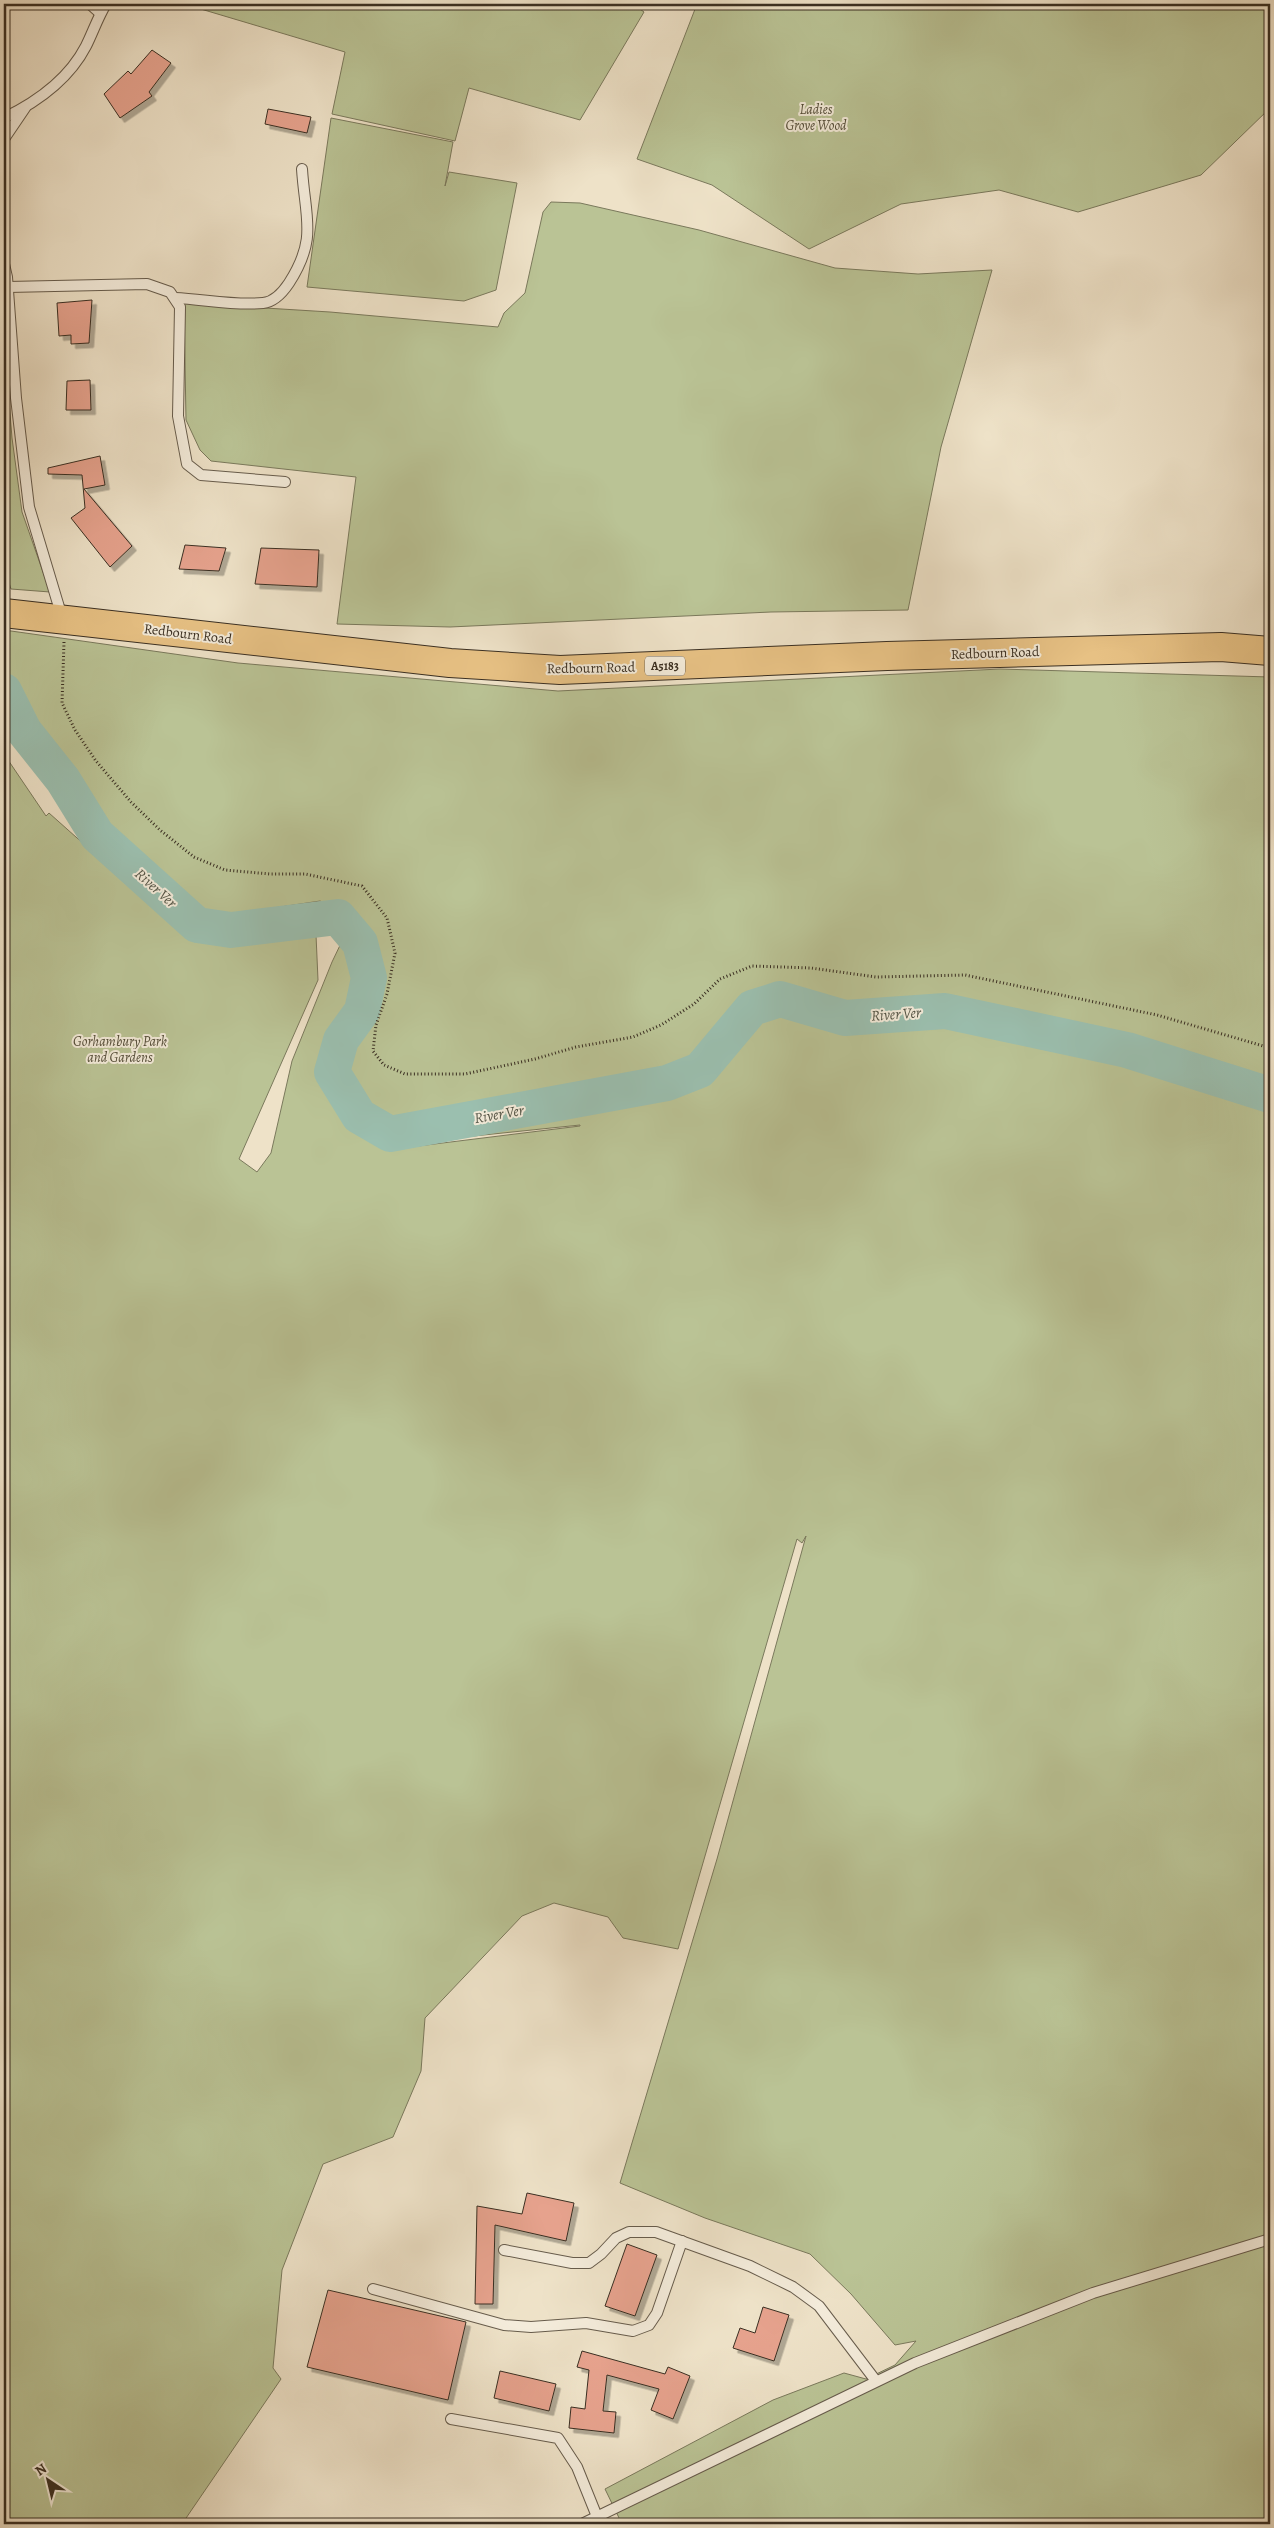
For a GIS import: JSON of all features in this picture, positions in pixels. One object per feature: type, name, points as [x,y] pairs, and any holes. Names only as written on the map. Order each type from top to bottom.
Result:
[{"type":"main road","name":"Redbourn Road","points":[[9,613],[63,628],[234,640],[430,661],[560,670],[887,656],[1182,648],[1221,647],[1270,651]]},
{"type":"lane","points":[[4,118],[26,107],[60,82],[86,47],[103,8],[90,4]]},
{"type":"lane","points":[[4,139],[26,107]]},
{"type":"lane","points":[[175,298],[263,303],[283,292],[302,263],[307,246],[308,222],[302,169]]},
{"type":"lane","points":[[4,264],[8,287],[16,398],[29,507],[63,628]]},
{"type":"lane","points":[[8,287],[147,284],[170,292],[180,307],[178,416],[187,464],[201,475],[285,482]]},
{"type":"lane","points":[[504,2250],[572,2263],[589,2263],[601,2254],[616,2238],[629,2232],[656,2232],[750,2266],[793,2287],[819,2306],[876,2381]]},
{"type":"lane","points":[[582,2524],[599,2520],[914,2363],[1093,2293],[1270,2239]]},
{"type":"lane","points":[[373,2289],[504,2326],[531,2327],[586,2323],[633,2330],[648,2325],[657,2314],[682,2242]]},
{"type":"lane","points":[[451,2419],[558,2438],[577,2467],[599,2520]]},
{"type":"path","points":[[63,628],[62,703],[75,730],[96,761],[131,802],[160,830],[194,857],[225,870],[270,874],[305,874],[362,886],[387,918],[396,953],[387,994],[376,1025],[373,1051],[384,1065],[405,1074],[465,1074],[535,1059],[576,1047],[633,1037],[661,1025],[694,1004],[720,979],[752,966],[811,968],[876,977],[965,975],[1157,1015],[1270,1048]]},
{"type":"green space","points":[[184,4],[633,4],[644,12],[580,120],[469,88],[455,141],[332,114],[345,52]]},
{"type":"green space","name":"Ladies Grove Wood","points":[[697,4],[1270,4],[1270,108],[1201,175],[1078,212],[999,190],[901,204],[809,249],[712,185],[637,159]]},
{"type":"green space","points":[[331,118],[453,142],[445,186],[449,172],[517,183],[496,290],[464,301],[307,287]]},
{"type":"green space","points":[[551,202],[580,203],[699,230],[835,268],[918,274],[992,270],[941,447],[908,610],[771,612],[450,627],[337,624],[356,477],[211,461],[200,450],[186,420],[184,303],[330,312],[498,327],[504,313],[525,293],[543,212]]},
{"type":"green space","points":[[4,339],[12,438],[22,512],[50,592],[11,589],[4,567]]},
{"type":"green space","name":"Gorhambury Park and Gardens","points":[[4,630],[238,663],[558,691],[1000,669],[1270,677],[1270,2524],[622,2524],[605,2489],[773,2400],[844,2373],[866,2379],[895,2365],[916,2341],[895,2345],[851,2294],[810,2254],[705,2218],[620,2183],[717,1859],[806,1536],[802,1543],[797,1539],[678,1949],[623,1938],[608,1917],[554,1903],[522,1916],[425,2018],[421,2071],[393,2137],[323,2164],[282,2270],[273,2368],[281,2379],[182,2524],[4,2524],[4,754],[46,816],[49,813],[186,931],[240,942],[316,935],[318,980],[239,1159],[257,1172],[271,1153],[292,1061],[332,962],[355,914],[320,901],[208,918],[98,826],[10,686]],"holes":[[[580,1125],[580,1126],[394,1149],[387,1145]]]},
{"type":"building","points":[[152,50],[171,63],[149,92],[152,96],[120,118],[104,94],[128,71],[131,74]]},
{"type":"building","points":[[268,109],[311,117],[307,133],[265,124]]},
{"type":"building","points":[[92,300],[89,343],[71,344],[71,335],[59,336],[57,303]]},
{"type":"building","points":[[90,380],[91,410],[66,410],[67,381]]},
{"type":"building","points":[[100,456],[105,485],[84,489],[132,546],[110,567],[71,518],[85,508],[82,475],[48,474],[48,468]]},
{"type":"building","points":[[185,545],[226,548],[219,571],[179,569]]},
{"type":"building","points":[[261,548],[319,550],[317,587],[255,584]]},
{"type":"building","points":[[527,2193],[574,2203],[566,2241],[495,2225],[493,2304],[475,2304],[477,2206],[522,2214]]},
{"type":"building","points":[[627,2244],[657,2255],[635,2316],[605,2306]]},
{"type":"building","points":[[328,2290],[466,2322],[448,2400],[307,2367]]},
{"type":"building","points":[[763,2307],[789,2315],[774,2361],[733,2348],[740,2328],[755,2333]]},
{"type":"building","points":[[582,2351],[665,2374],[668,2367],[690,2376],[673,2419],[651,2410],[659,2389],[607,2375],[603,2411],[616,2412],[614,2433],[569,2428],[571,2407],[585,2409],[589,2370],[577,2367]]},
{"type":"building","points":[[500,2371],[556,2384],[549,2411],[494,2398]]},
{"type":"waterway","name":"River Ver","points":[[4,691],[24,731],[63,780],[97,835],[197,925],[231,930],[338,917],[360,943],[369,978],[362,1011],[341,1040],[332,1072],[359,1116],[390,1134],[667,1083],[700,1070],[752,1008],[780,999],[845,1018],[945,1011],[1127,1050],[1270,1095]]}]
